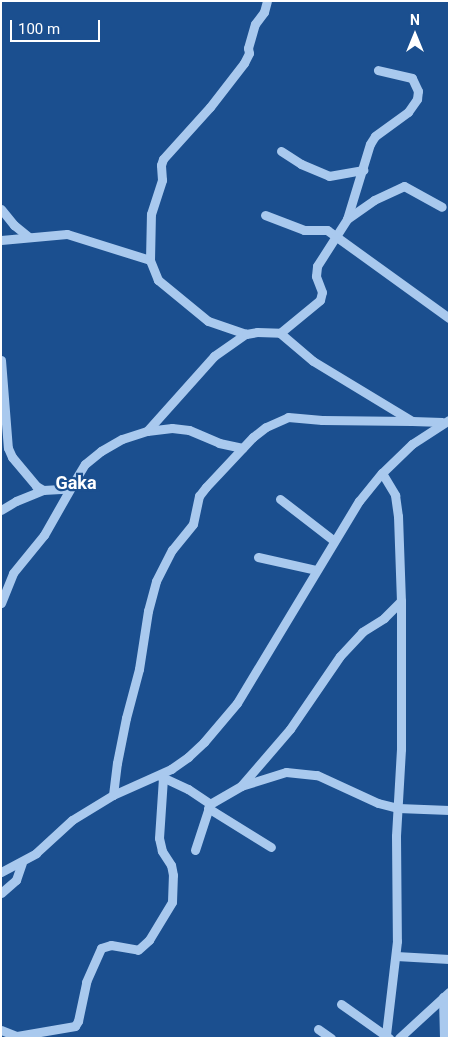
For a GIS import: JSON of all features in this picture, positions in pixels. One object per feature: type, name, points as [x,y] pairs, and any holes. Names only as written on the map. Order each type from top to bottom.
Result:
[{"type":"street","points":[[267,1],[264,12],[255,24],[248,48],[249,53],[244,63],[210,107],[163,159],[161,165],[162,180],[151,214],[150,260],[158,280],[194,311],[217,326],[246,334],[269,331],[280,333],[313,360],[412,421]]},
{"type":"street","points":[[347,219],[370,144],[375,136],[408,112],[417,99],[418,91],[412,78],[378,70]]},
{"type":"street","points":[[281,152],[301,164],[329,176],[363,170]]},
{"type":"street","points":[[280,333],[320,300],[322,292],[315,272],[334,236],[347,219],[374,200],[404,186],[442,207]]},
{"type":"street","points":[[1,209],[14,225],[33,239],[51,234],[67,234],[150,260]]},
{"type":"street","points":[[265,215],[304,230],[327,230],[449,318]]},
{"type":"street","points":[[1,240],[21,240],[29,236]]},
{"type":"street","points":[[147,431],[210,359],[246,334]]},
{"type":"street","points":[[1,360],[8,451],[36,486],[42,490]]},
{"type":"street","points":[[113,795],[122,736],[140,669],[148,611],[156,581],[172,550],[193,524],[199,496],[242,448],[266,426],[288,417],[322,420],[445,421]]},
{"type":"street","points":[[1,872],[36,853],[72,820],[113,795],[161,776],[188,757],[237,703],[333,540],[359,500],[382,473],[412,444],[445,421]]},
{"type":"street","points":[[1,603],[13,572],[44,534],[85,464],[101,451],[122,439],[147,431],[172,428],[189,430],[219,443],[242,448]]},
{"type":"street","points":[[341,1004],[388,1036],[396,956],[398,808],[402,748],[401,600],[395,495],[382,473]]},
{"type":"street","points":[[1,510],[16,501],[42,490],[60,491],[74,482]]},
{"type":"street","points":[[280,499],[333,540]]},
{"type":"street","points":[[258,557],[316,570]]},
{"type":"street","points":[[241,786],[290,728],[340,656],[362,632],[384,618],[401,600]]},
{"type":"street","points":[[195,850],[209,806],[241,786],[276,774],[305,773],[317,775],[378,803],[398,808],[449,810]]},
{"type":"street","points":[[161,776],[271,847]]},
{"type":"street","points":[[1,1030],[17,1036],[75,1026],[78,1021],[86,982],[100,948],[111,944],[138,950],[148,940],[172,902],[171,865],[162,852],[159,838],[161,776]]},
{"type":"street","points":[[1,893],[16,880],[22,862]]},
{"type":"street","points":[[396,956],[449,959]]},
{"type":"street","points":[[399,1038],[446,994]]},
{"type":"street","points":[[444,1038],[446,994]]},
{"type":"street","points":[[318,1029],[332,1038]]},
{"type":"district","name":"Gaka","points":[[76,483]]}]
